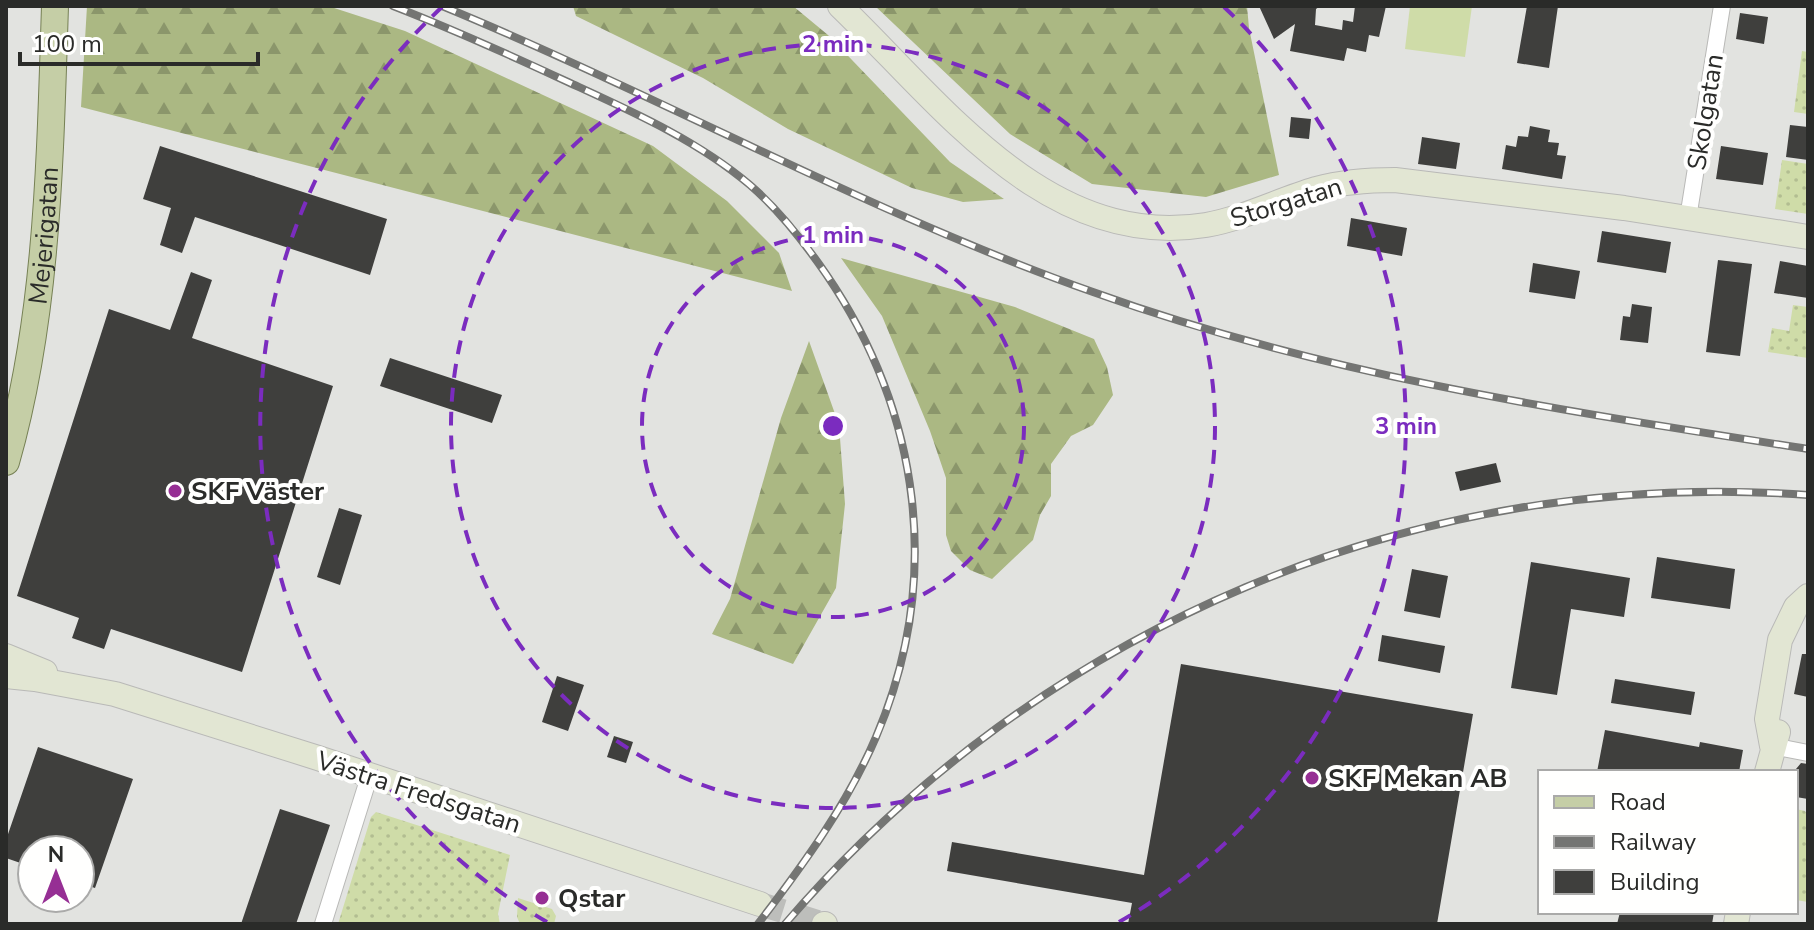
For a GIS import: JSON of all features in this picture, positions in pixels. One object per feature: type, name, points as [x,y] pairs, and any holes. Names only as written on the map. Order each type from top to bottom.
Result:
[{"type":"main road","name":"Mejerigatan","points":[[6,462],[21,405],[39,287],[55,6]]},
{"type":"street","name":"Storgatan","points":[[840,6],[1002,164],[1050,196],[1099,216],[1162,226],[1194,226],[1250,213],[1315,189],[1370,180],[1489,190],[1808,237]]},
{"type":"street","name":"Skolgatan","points":[[1688,218],[1722,6]]},
{"type":"street","points":[[1772,746],[1767,719],[1780,640],[1796,607],[1808,596]]},
{"type":"street","points":[[1767,770],[1772,746],[1783,722],[1793,651],[1808,621]]},
{"type":"street","name":"Västra Fredsgatan","points":[[6,656],[77,685],[194,718],[760,904]]},
{"type":"street","name":"Västra Fredsgatan","points":[[6,676],[77,685]]},
{"type":"street","points":[[1772,746],[1808,753]]},
{"type":"street","points":[[323,924],[369,777]]},
{"type":"green space","points":[[87,6],[328,6],[405,31],[653,146],[727,201],[779,253],[792,291],[81,107]]},
{"type":"green space","points":[[573,6],[793,6],[828,35],[950,162],[1004,199],[963,202],[912,188],[788,129],[703,78],[576,16]]},
{"type":"green space","points":[[875,6],[1247,6],[1279,175],[1206,197],[1092,184],[1010,134]]},
{"type":"green space","points":[[1410,6],[1472,6],[1465,57],[1405,49]]},
{"type":"green space","points":[[1802,51],[1808,52],[1808,114],[1794,112]]},
{"type":"green space","points":[[1782,160],[1808,164],[1808,214],[1775,209]]},
{"type":"green space","points":[[841,258],[1015,307],[1094,339],[1107,367],[1113,395],[1093,425],[1071,436],[1051,464],[1051,496],[1040,515],[1033,540],[992,579],[970,570],[951,551],[946,535],[946,478],[930,431],[882,316]]},
{"type":"green space","points":[[1793,305],[1808,307],[1808,358],[1768,352],[1772,328],[1789,331]]},
{"type":"green space","points":[[809,341],[839,425],[845,504],[836,588],[793,664],[712,634],[730,599],[781,418]]},
{"type":"green space","points":[[1798,809],[1805,811],[1808,816],[1808,902],[1798,900]]},
{"type":"green space","points":[[376,812],[510,855],[498,914],[500,924],[338,924],[371,817]]},
{"type":"green space","points":[[518,898],[552,909],[556,916],[554,924],[520,924],[517,917]]},
{"type":"building","points":[[1259,6],[1320,6],[1316,9],[1315,25],[1342,30],[1343,20],[1353,22],[1355,6],[1386,6],[1379,37],[1369,35],[1366,52],[1347,48],[1344,61],[1290,51],[1295,24],[1274,39]]},
{"type":"building","points":[[1527,6],[1558,6],[1549,68],[1517,63]]},
{"type":"building","points":[[1740,13],[1768,17],[1764,44],[1736,39]]},
{"type":"building","points":[[1291,117],[1311,119],[1309,139],[1289,137]]},
{"type":"building","points":[[1790,125],[1808,127],[1808,160],[1786,157]]},
{"type":"building","points":[[1530,126],[1550,130],[1548,142],[1559,143],[1557,155],[1566,156],[1562,179],[1502,169],[1506,145],[1516,147],[1518,136],[1528,137]]},
{"type":"building","points":[[1422,137],[1460,143],[1456,169],[1418,164]]},
{"type":"building","points":[[160,146],[387,219],[370,275],[195,217],[182,253],[160,245],[171,208],[143,199]]},
{"type":"building","points":[[1721,146],[1768,153],[1763,185],[1716,179]]},
{"type":"building","points":[[1351,218],[1407,228],[1402,256],[1347,246]]},
{"type":"building","points":[[1602,231],[1671,242],[1666,273],[1597,262]]},
{"type":"building","points":[[1718,260],[1752,264],[1740,356],[1706,352]]},
{"type":"building","points":[[1780,261],[1808,266],[1808,298],[1774,293]]},
{"type":"building","points":[[1533,263],[1580,271],[1575,299],[1529,292]]},
{"type":"building","name":"SKF Väster","points":[[191,272],[212,280],[192,338],[333,386],[242,672],[111,629],[104,649],[72,638],[79,618],[17,596],[109,309],[170,330]]},
{"type":"building","points":[[1632,304],[1652,307],[1648,343],[1620,340],[1623,316],[1630,317]]},
{"type":"building","points":[[390,358],[502,395],[492,423],[380,386]]},
{"type":"building","points":[[1496,463],[1501,482],[1460,491],[1455,472]]},
{"type":"building","points":[[339,508],[362,515],[340,585],[317,577]]},
{"type":"building","points":[[1657,557],[1735,569],[1730,609],[1651,598]]},
{"type":"building","points":[[1531,562],[1630,578],[1624,617],[1571,609],[1557,695],[1511,688]]},
{"type":"building","points":[[1412,569],[1448,576],[1440,618],[1404,611]]},
{"type":"building","points":[[1382,635],[1445,646],[1440,673],[1378,661]]},
{"type":"building","points":[[1802,654],[1808,654],[1808,697],[1794,694]]},
{"type":"building","name":"SKF Mekan AB","points":[[1181,664],[1473,714],[1437,924],[1128,924],[1132,903],[947,871],[952,842],[1144,875]]},
{"type":"building","points":[[557,676],[584,685],[568,731],[542,722]]},
{"type":"building","points":[[1615,679],[1695,692],[1691,715],[1611,703]]},
{"type":"building","points":[[1605,730],[1699,747],[1700,742],[1743,750],[1739,770],[1597,770]]},
{"type":"building","points":[[614,736],[633,742],[626,763],[607,757]]},
{"type":"building","points":[[38,747],[133,779],[96,885],[96,834],[16,834],[16,861],[6,858],[6,840]]},
{"type":"building","points":[[1801,763],[1808,764],[1808,799],[1798,797],[1796,769]]},
{"type":"building","points":[[280,809],[330,825],[296,924],[241,924]]},
{"type":"building","points":[[1620,914],[1714,914],[1712,924],[1617,924]]},
{"type":"tunnel","points":[[760,904],[824,924]]},
{"type":"railway","points":[[393,6],[503,52],[639,115],[686,140],[730,169],[771,205],[818,262],[858,327],[883,383],[901,440],[912,499],[915,558],[910,618],[897,678],[876,737],[852,787],[807,857],[758,924]]},
{"type":"railway","points":[[442,6],[928,227],[1093,292],[1181,321],[1269,347],[1447,388],[1808,449]]},
{"type":"railway","points":[[785,924],[886,819],[997,728],[1118,650],[1246,587],[1380,540],[1519,508],[1662,493],[1808,495]]},
{"type":"place","name":"SKF Väster","points":[[175,491]]},
{"type":"place","name":"SKF Mekan AB","points":[[1312,778]]},
{"type":"place","name":"Qstar","points":[[542,898]]}]
